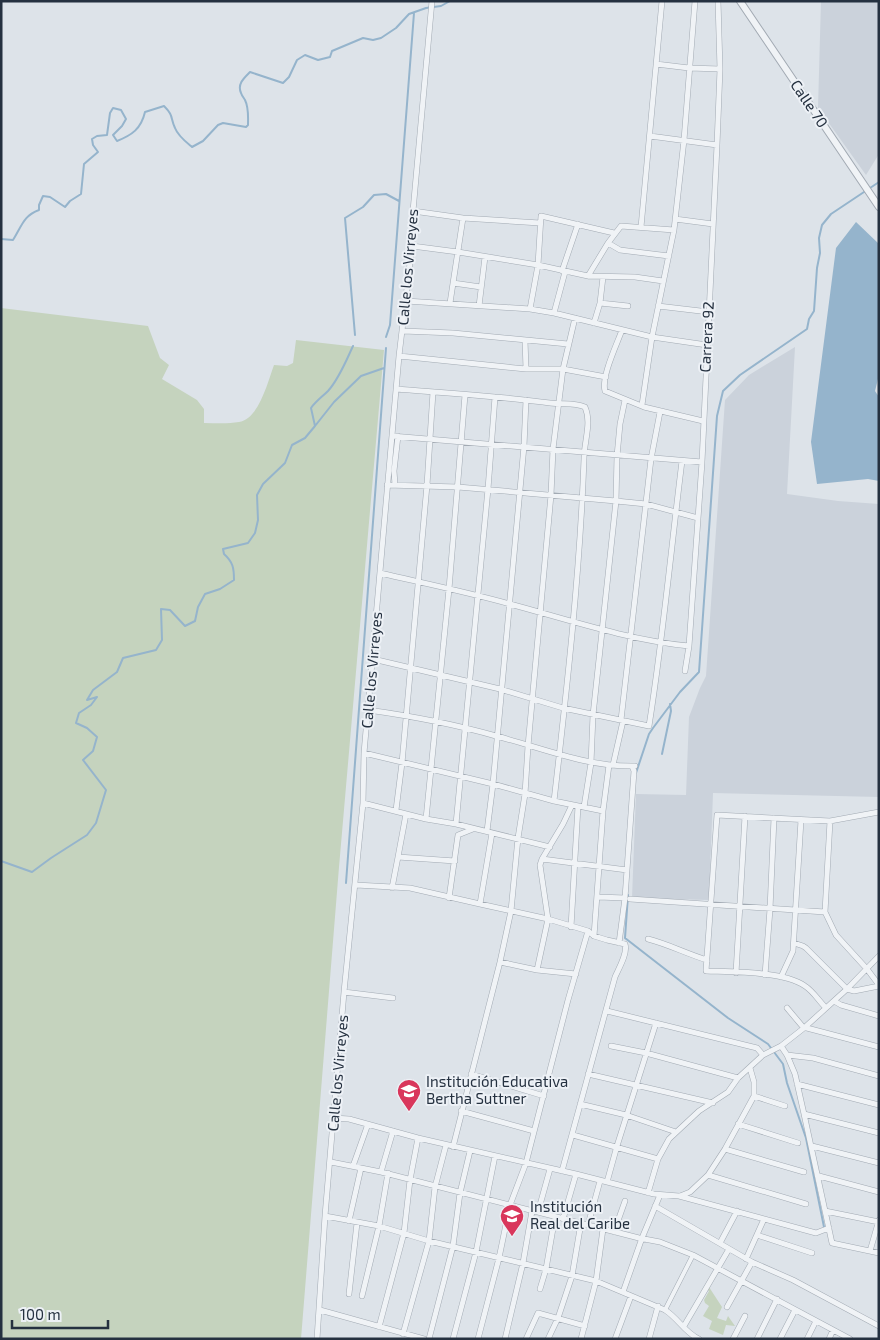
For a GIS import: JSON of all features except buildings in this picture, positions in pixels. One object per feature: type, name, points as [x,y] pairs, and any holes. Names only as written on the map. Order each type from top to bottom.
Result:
[{"type":"street","points":[[641,227],[662,1]]},
{"type":"street","points":[[642,405],[652,337],[674,230],[684,140],[695,1]]},
{"type":"street","name":"Carrera 92","points":[[685,671],[689,646],[702,462],[720,69],[718,1]]},
{"type":"street","name":"Calle 70","points":[[740,1],[879,207]]},
{"type":"street","name":"Calle los Virreyes","points":[[317,1339],[325,1216],[344,992],[363,803],[364,753],[372,659],[387,485],[393,457],[392,436],[396,389],[412,246],[413,212],[432,3]]},
{"type":"street","points":[[656,64],[720,69]]},
{"type":"street","points":[[650,136],[717,145]]},
{"type":"street","points":[[413,212],[464,218],[540,223]]},
{"type":"street","points":[[530,309],[538,265],[541,216],[614,233]]},
{"type":"street","points":[[450,303],[464,218]]},
{"type":"street","points":[[675,219],[713,224]]},
{"type":"street","points":[[554,313],[578,224]]},
{"type":"street","points":[[588,276],[614,233],[621,226],[674,230]]},
{"type":"street","points":[[608,243],[620,250],[669,256]]},
{"type":"street","points":[[412,246],[538,265],[588,276],[635,277],[663,281]]},
{"type":"street","points":[[479,306],[485,257]]},
{"type":"street","points":[[594,323],[600,303],[603,277]]},
{"type":"street","points":[[453,283],[481,287]]},
{"type":"street","points":[[406,300],[530,309],[652,337],[707,345]]},
{"type":"street","points":[[600,303],[628,306]]},
{"type":"street","points":[[658,306],[708,312]]},
{"type":"street","points":[[453,1147],[512,911],[518,838],[525,794],[553,449],[563,369],[575,318]]},
{"type":"street","points":[[622,330],[606,377],[605,391],[660,412],[703,421]]},
{"type":"street","points":[[403,331],[568,344]]},
{"type":"street","points":[[525,340],[526,369]]},
{"type":"street","points":[[399,356],[526,369],[563,369],[606,377]]},
{"type":"street","points":[[396,389],[558,404],[576,403],[585,406],[588,416],[584,452],[583,498],[554,801]]},
{"type":"street","points":[[396,810],[402,763],[427,485],[433,392]]},
{"type":"street","points":[[426,819],[449,589],[465,395]]},
{"type":"street","points":[[450,898],[458,835],[457,824],[495,397]]},
{"type":"street","points":[[480,904],[490,832],[500,689],[524,446],[526,400]]},
{"type":"street","points":[[584,807],[591,763],[593,715],[616,501],[620,424],[625,400]]},
{"type":"street","points":[[594,936],[603,811],[611,765],[622,720],[651,459],[660,412]]},
{"type":"street","points":[[392,436],[702,462]]},
{"type":"street","points":[[395,485],[393,457],[398,436]]},
{"type":"street","points":[[372,659],[500,689],[563,708],[649,726],[662,644],[682,461]]},
{"type":"street","points":[[387,485],[427,485],[488,489],[646,504],[698,518]]},
{"type":"street","points":[[380,573],[509,603],[602,630],[662,644],[689,646]]},
{"type":"street","points":[[368,710],[406,715],[466,728],[591,763],[634,766],[627,870],[628,899],[619,942]]},
{"type":"street","points":[[364,753],[462,776],[525,794],[603,811]]},
{"type":"street","points":[[363,803],[550,847]]},
{"type":"street","points":[[537,970],[548,919],[540,871],[542,859],[575,805]]},
{"type":"street","points":[[571,927],[575,805]]},
{"type":"street","points":[[826,1008],[807,987],[798,982],[765,974],[706,970],[717,815],[830,821],[879,812]]},
{"type":"street","points":[[392,888],[406,814]]},
{"type":"street","points":[[736,972],[745,816]]},
{"type":"street","points":[[765,974],[774,818]]},
{"type":"street","points":[[781,977],[793,951],[801,820]]},
{"type":"street","points":[[794,943],[806,948],[848,989],[854,991],[879,986],[867,969],[836,935],[825,912],[830,821]]},
{"type":"street","points":[[458,835],[474,829]]},
{"type":"street","points":[[398,857],[455,861]]},
{"type":"street","points":[[542,859],[627,870]]},
{"type":"street","points":[[356,885],[410,888],[548,919],[588,931],[594,936],[624,944],[626,948],[615,976],[562,1172]]},
{"type":"street","points":[[598,897],[825,912]]},
{"type":"street","points":[[478,1339],[500,1258],[510,1205],[526,1163],[568,1000],[588,931]]},
{"type":"street","points":[[648,939],[667,944],[680,952],[707,960]]},
{"type":"street","points":[[648,1193],[658,1159],[669,1139],[699,1111],[728,1092],[738,1078],[763,1055],[778,1047],[804,1028],[848,989],[879,956]]},
{"type":"street","points":[[500,962],[537,970],[576,974]]},
{"type":"street","points":[[344,992],[393,998]]},
{"type":"street","points":[[834,1000],[841,1005],[879,1016]]},
{"type":"street","points":[[787,1008],[804,1028],[879,1047]]},
{"type":"street","points":[[607,1011],[757,1048],[763,1055]]},
{"type":"street","points":[[607,1182],[626,1114],[656,1023]]},
{"type":"street","points":[[611,1046],[646,1053],[738,1078]]},
{"type":"street","points":[[778,1047],[788,1055],[813,1058],[879,1076]]},
{"type":"street","points":[[788,1055],[812,1146],[832,1243],[879,1253]]},
{"type":"street","points":[[679,1196],[690,1192],[708,1175],[725,1150],[754,1096],[754,1082],[750,1068]]},
{"type":"street","points":[[471,1074],[544,1096]]},
{"type":"street","points":[[588,1074],[713,1103]]},
{"type":"street","points":[[797,1084],[879,1105]]},
{"type":"street","points":[[754,1096],[785,1106]]},
{"type":"street","points":[[580,1104],[626,1114],[676,1132]]},
{"type":"street","points":[[462,1111],[534,1131]]},
{"type":"street","points":[[804,1114],[879,1133]]},
{"type":"street","points":[[334,1118],[349,1119],[453,1147],[576,1174],[648,1193],[679,1196],[816,1233],[829,1228]]},
{"type":"street","points":[[353,1166],[368,1124]]},
{"type":"street","points":[[738,1124],[798,1143]]},
{"type":"street","points":[[381,1172],[393,1131]]},
{"type":"street","points":[[572,1135],[617,1146],[658,1159]]},
{"type":"street","points":[[379,1327],[404,1233],[410,1180],[418,1138]]},
{"type":"street","points":[[403,1334],[429,1240],[435,1187],[446,1145]]},
{"type":"street","points":[[812,1146],[879,1163]]},
{"type":"street","points":[[725,1150],[804,1172]]},
{"type":"street","points":[[429,1339],[453,1246],[460,1192],[470,1151]]},
{"type":"street","points":[[453,1339],[476,1252],[495,1156]]},
{"type":"street","points":[[331,1162],[381,1172],[660,1242],[719,1268],[741,1282],[850,1339]]},
{"type":"street","points":[[349,1221],[361,1168]]},
{"type":"street","points":[[504,1339],[535,1212],[550,1169]]},
{"type":"street","points":[[362,1296],[379,1226],[388,1174]]},
{"type":"street","points":[[563,1219],[576,1174]]},
{"type":"street","points":[[708,1175],[806,1204]]},
{"type":"street","points":[[819,1176],[879,1192]]},
{"type":"street","points":[[588,1225],[600,1181]]},
{"type":"street","points":[[623,1292],[660,1195]]},
{"type":"street","points":[[614,1232],[625,1202]]},
{"type":"street","points":[[655,1206],[746,1259],[793,1280],[879,1326]]},
{"type":"street","points":[[720,1243],[737,1211]]},
{"type":"street","points":[[824,1211],[879,1221],[870,1251]]},
{"type":"street","points":[[325,1216],[379,1226],[596,1281],[658,1306],[674,1316],[693,1338],[699,1339]]},
{"type":"street","points":[[540,1288],[546,1269],[555,1217]]},
{"type":"street","points":[[746,1259],[764,1219]]},
{"type":"street","points":[[349,1294],[349,1278],[356,1222]]},
{"type":"street","points":[[548,1339],[558,1318],[572,1276],[580,1223]]},
{"type":"street","points":[[581,1339],[596,1281],[603,1229]]},
{"type":"street","points":[[757,1235],[812,1253]]},
{"type":"street","points":[[684,1326],[729,1249]]},
{"type":"street","points":[[665,1310],[693,1255]]},
{"type":"street","points":[[727,1308],[752,1262]]},
{"type":"street","points":[[615,1339],[631,1296]]},
{"type":"street","points":[[757,1339],[777,1300]]},
{"type":"street","points":[[649,1339],[658,1306]]},
{"type":"street","points":[[320,1310],[424,1339]]},
{"type":"street","points":[[780,1339],[795,1310]]},
{"type":"street","points":[[526,1339],[538,1313],[585,1326]]},
{"type":"street","points":[[733,1339],[745,1316]]},
{"type":"street","points":[[807,1339],[816,1321]]},
{"type":"street","points":[[829,1339],[833,1330]]},
{"type":"shaded area","points":[[821,1],[879,1],[879,154],[866,175],[818,108]]},
{"type":"shaded area","points":[[795,347],[787,494],[879,504],[879,797],[713,793],[709,900],[632,898],[636,794],[686,795],[689,717],[706,676],[725,400],[749,375]]},
{"type":"green space","points":[[1,308],[148,326],[160,358],[169,365],[162,379],[197,400],[204,409],[204,423],[239,422],[252,414],[262,398],[274,365],[287,366],[293,363],[296,340],[384,350],[339,867],[301,1339],[1,1339]]},
{"type":"green space","points":[[707,1284],[722,1307],[717,1318],[726,1321],[728,1316],[735,1326],[726,1325],[723,1335],[709,1329],[712,1321],[703,1316],[709,1306],[704,1300],[709,1291],[705,1288]]},
{"type":"water","points":[[856,222],[879,244],[879,375],[875,391],[879,397],[879,481],[868,479],[817,484],[811,442],[836,248]]},
{"type":"waterway","points":[[1,239],[13,240],[26,218],[39,210],[43,196],[50,197],[65,207],[70,201],[81,194],[84,164],[98,152],[93,145],[92,139],[97,136],[107,135],[110,113],[113,108],[121,110],[126,119],[113,135],[117,141],[135,131],[141,123],[145,112],[164,106],[171,114],[178,134],[192,147],[203,141],[218,125],[223,123],[246,127],[248,125],[247,106],[240,87],[242,81],[250,72],[283,83],[289,77],[297,60],[305,55],[318,60],[330,57],[332,51],[363,38],[373,40],[381,38],[396,28],[409,14],[426,8],[441,6],[450,1]]},
{"type":"waterway","points":[[386,337],[390,325],[414,13]]},
{"type":"waterway","points":[[636,773],[649,734],[680,692],[699,672],[717,416],[723,391],[740,375],[807,329],[809,319],[814,311],[820,253],[819,238],[822,225],[831,214],[879,182]]},
{"type":"waterway","points":[[355,335],[345,218],[363,207],[374,195],[386,194],[399,201]]},
{"type":"waterway","points":[[1,861],[32,872],[87,835],[96,823],[106,790],[83,760],[93,751],[97,737],[87,728],[76,723],[79,713],[91,705],[97,697],[87,700],[93,690],[117,672],[123,658],[156,650],[162,640],[161,609],[170,610],[185,626],[195,621],[198,607],[205,594],[220,589],[234,580],[232,566],[223,549],[248,543],[255,533],[258,520],[257,495],[263,484],[285,463],[292,445],[305,438],[315,426],[311,408],[336,381],[353,346]]},
{"type":"waterway","points":[[346,883],[386,348]]},
{"type":"waterway","points":[[315,426],[334,402],[361,376],[384,368]]},
{"type":"waterway","points":[[662,754],[671,711],[670,704]]},
{"type":"waterway","points":[[628,895],[625,938],[728,1018],[768,1044],[783,1064],[787,1083],[806,1138],[824,1227]]},
{"type":"place","name":"Institución Educativa Bertha Suttner","points":[[409,1112]]},
{"type":"place","name":"Institución Real del Caribe","points":[[512,1237]]}]
